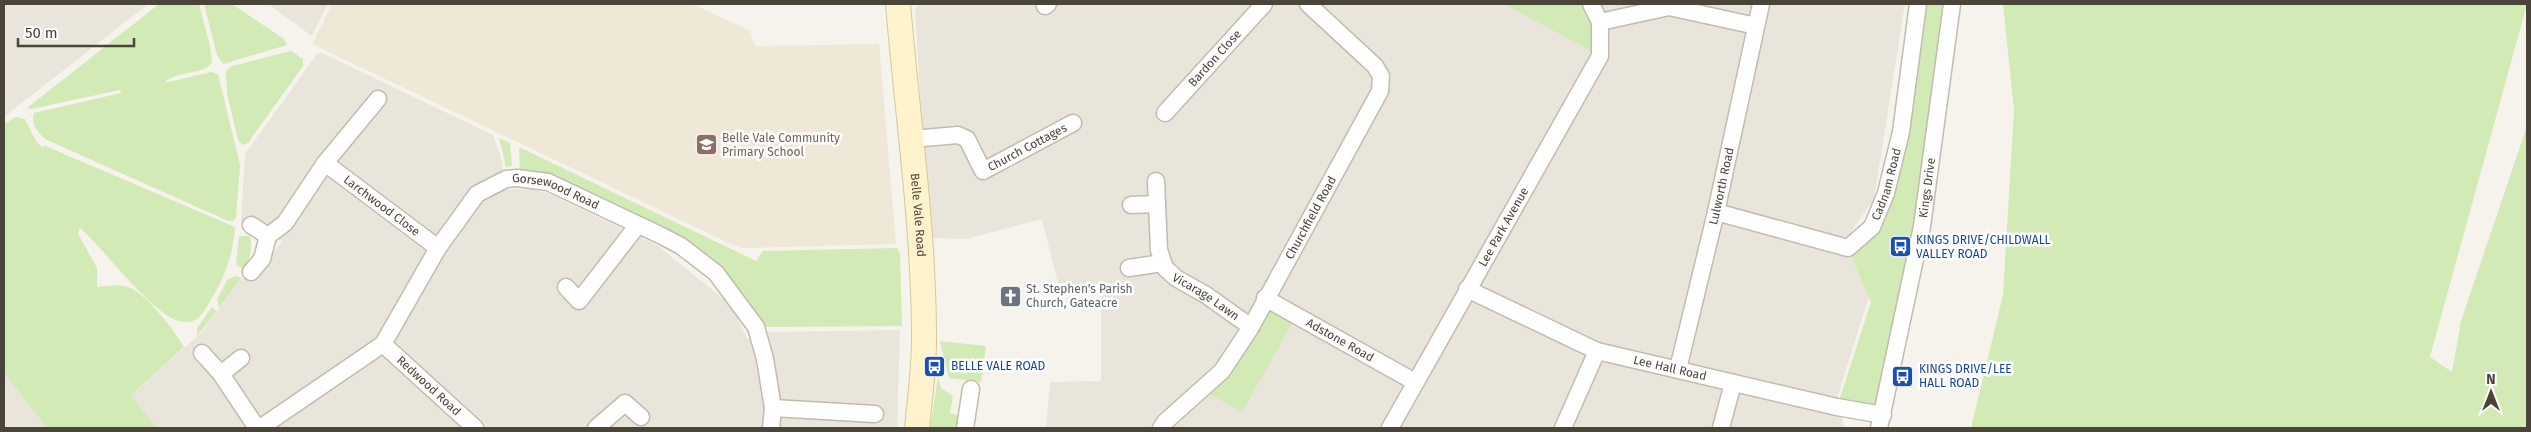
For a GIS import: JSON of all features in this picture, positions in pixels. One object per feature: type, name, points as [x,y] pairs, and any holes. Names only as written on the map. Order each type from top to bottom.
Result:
[{"type":"main road","name":"Belle Vale Road","points":[[898,4],[912,139],[924,331],[916,428]]},
{"type":"street","name":"Bardon Close","points":[[1165,113],[1264,4]]},
{"type":"street","name":"Churchfield Road","points":[[1161,428],[1164,422],[1222,371],[1251,327],[1265,298],[1381,87],[1381,76],[1375,66],[1308,4]]},
{"type":"street","name":"Lee Park Avenue","points":[[1390,428],[1600,56],[1600,22],[1591,4]]},
{"type":"street","name":"Lulworth Road","points":[[1678,369],[1716,212],[1761,4]]},
{"type":"street","name":"Cadnam Road","points":[[1716,212],[1848,248],[1872,227],[1886,193],[1901,132],[1918,4]]},
{"type":"street","name":"Kings Drive","points":[[1880,421],[1922,226],[1952,4]]},
{"type":"street","points":[[1600,22],[1668,7],[1756,26]]},
{"type":"street","points":[[251,272],[262,259],[268,236],[285,223],[326,163],[378,99]]},
{"type":"street","name":"Church Cottages","points":[[912,139],[958,135],[967,139],[983,170],[1073,122]]},
{"type":"street","name":"Larchwood Close","points":[[326,163],[438,248]]},
{"type":"street","name":"Gorsewood Road","points":[[202,353],[221,374],[258,428],[383,344],[438,248],[477,194],[506,179],[517,178],[548,182],[681,246],[716,273],[756,327],[765,359],[773,408],[772,428]]},
{"type":"street","name":"Vicarage Lawn","points":[[1156,181],[1159,250],[1162,263],[1176,278],[1206,295],[1251,327]]},
{"type":"street","points":[[1131,204],[1157,204]]},
{"type":"street","points":[[251,225],[268,236]]},
{"type":"street","points":[[566,287],[579,301],[636,226]]},
{"type":"street","name":"Vicarage Lawn","points":[[1128,268],[1162,263]]},
{"type":"street","name":"Lee Hall Road","points":[[1467,289],[1597,351],[1678,369],[1880,421]]},
{"type":"street","name":"Adstone Road","points":[[1265,298],[1415,382]]},
{"type":"street","name":"Redwood Road","points":[[383,344],[475,428]]},
{"type":"street","points":[[1562,428],[1597,351]]},
{"type":"street","points":[[221,374],[241,358]]},
{"type":"street","points":[[1721,428],[1733,383]]},
{"type":"street","points":[[965,428],[971,389]]},
{"type":"street","points":[[596,428],[625,403],[641,417]]},
{"type":"street","points":[[773,408],[875,414]]},
{"type":"shaded area","points":[[4,4],[148,4],[4,117]]},
{"type":"shaded area","points":[[268,4],[328,4],[312,36]]},
{"type":"shaded area","name":"Belle Vale Community Primary School","points":[[332,4],[693,4],[750,31],[755,46],[879,44],[896,244],[743,248],[735,246],[312,44]]},
{"type":"shaded area","points":[[919,4],[1905,4],[1874,199],[1843,243],[1872,287],[1838,395],[1844,428],[1046,428],[1050,382],[1101,381],[1101,290],[1059,287],[1042,219],[966,239],[928,238],[915,9]]},
{"type":"shaded area","points":[[322,53],[493,135],[500,154],[507,190],[529,188],[547,193],[657,245],[732,306],[747,338],[770,332],[900,330],[897,428],[157,428],[131,395],[202,332],[241,279],[253,276],[283,241],[241,221],[245,154],[317,54]]},
{"type":"shaded area","points":[[4,373],[47,428],[4,428]]},
{"type":"green space","points":[[159,4],[199,4],[210,46],[212,63],[201,70],[175,76],[164,83],[211,72],[218,74],[240,165],[236,218],[233,221],[226,220],[47,140],[38,132],[34,125],[34,113],[121,93],[120,90],[31,109],[27,108]]},
{"type":"green space","points":[[204,4],[232,4],[284,39],[287,45],[223,64],[217,55]]},
{"type":"green space","points":[[1505,4],[1591,4],[1600,56]]},
{"type":"green space","points":[[1913,4],[1951,4],[1914,267],[1883,415],[1837,407],[1871,302],[1848,248],[1886,193]]},
{"type":"green space","points":[[2003,4],[2527,4],[2430,357],[2452,372],[2461,321],[2527,126],[2527,428],[1971,428],[2003,295],[2014,110]]},
{"type":"green space","points":[[291,51],[303,59],[303,66],[248,143],[242,145],[238,140],[227,93],[226,71],[232,66]]},
{"type":"green space","points":[[16,117],[25,119],[37,143],[44,148],[43,145],[235,227],[230,257],[223,276],[200,317],[189,322],[173,319],[159,310],[80,228],[78,234],[97,268],[97,287],[120,286],[128,287],[135,291],[159,313],[184,347],[131,395],[157,428],[47,428],[4,373],[4,124]]},
{"type":"green space","points":[[499,138],[510,143],[512,166],[506,167]]},
{"type":"green space","points":[[519,147],[756,261],[763,251],[897,248],[900,254],[902,326],[765,327],[731,280],[553,177],[538,172],[520,171]]},
{"type":"green space","points":[[239,236],[250,236],[251,240],[250,253],[243,269],[236,265]]},
{"type":"green space","points":[[235,276],[242,277],[219,308],[217,299],[227,280]]},
{"type":"green space","points":[[1265,298],[1297,315],[1242,412],[1202,390]]},
{"type":"green space","points":[[212,307],[217,311],[197,336],[197,328]]},
{"type":"green space","points":[[940,341],[986,346],[981,382],[949,378]]},
{"type":"green space","points":[[938,377],[941,388],[953,396],[950,413],[960,416],[961,428],[930,428]]},
{"type":"place","name":"Belle Vale Community Primary School","points":[[706,145]]},
{"type":"place","name":"KINGS DRIVE/CHILDWALL VALLEY ROAD","points":[[1900,247]]},
{"type":"place","name":"St. Stephen's Parish Church, Gateacre","points":[[1010,296]]},
{"type":"place","name":"BELLE VALE ROAD","points":[[935,366]]},
{"type":"place","name":"KINGS DRIVE/LEE HALL ROAD","points":[[1903,376]]}]
